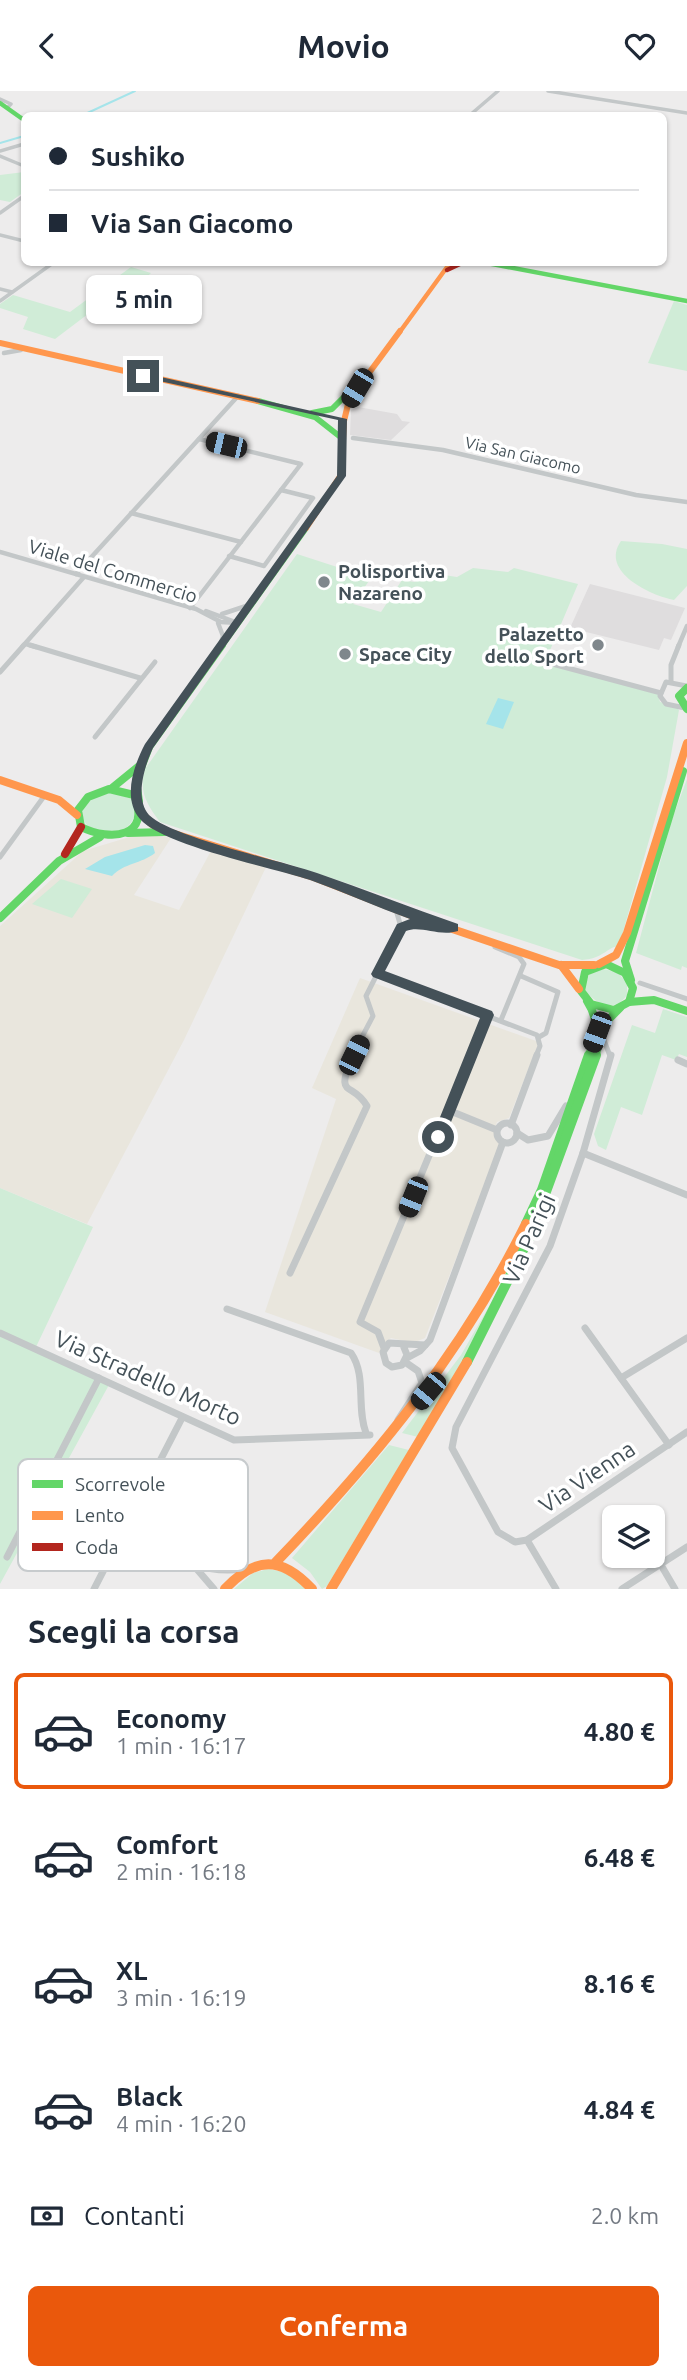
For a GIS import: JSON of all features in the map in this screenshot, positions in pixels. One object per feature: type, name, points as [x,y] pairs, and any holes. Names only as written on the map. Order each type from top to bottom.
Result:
[{"type":"street","points":[[474,112],[498,91]]},
{"type":"street","points":[[548,91],[687,113]]},
{"type":"street","points":[[3,103],[21,118]]},
{"type":"street","points":[[0,151],[21,145]]},
{"type":"street","points":[[0,156],[21,165]]},
{"type":"street","points":[[0,213],[21,198]]},
{"type":"street","points":[[0,235],[21,240]]},
{"type":"street","points":[[0,301],[49,266]]},
{"type":"street","points":[[317,415],[335,408],[363,379],[448,266]]},
{"type":"street","points":[[506,266],[687,302]]},
{"type":"street","points":[[0,289],[12,292]]},
{"type":"street","points":[[0,343],[343,419]]},
{"type":"street","points":[[2,355],[12,346]]},
{"type":"street","points":[[2,355],[27,350]]},
{"type":"street","points":[[59,800],[88,797],[121,784],[139,766],[149,747],[337,485],[343,471],[348,440],[343,419],[363,379]]},
{"type":"street","points":[[76,574],[238,396]]},
{"type":"street","points":[[317,415],[348,440]]},
{"type":"street","points":[[190,608],[301,464],[199,439]]},
{"type":"street","name":"Via San Giacomo","points":[[348,440],[443,450],[636,495],[687,502]]},
{"type":"street","points":[[229,556],[264,566],[313,498],[281,490]]},
{"type":"street","points":[[131,513],[241,542]]},
{"type":"street","name":"Viale del Commercio","points":[[0,552],[218,617]]},
{"type":"street","points":[[0,672],[84,577]]},
{"type":"street","points":[[218,617],[251,603]]},
{"type":"street","points":[[218,617],[238,623]]},
{"type":"street","points":[[218,617],[223,636],[219,649]]},
{"type":"street","points":[[671,682],[671,665],[687,626]]},
{"type":"street","points":[[26,644],[140,678]]},
{"type":"street","points":[[0,661],[8,664]]},
{"type":"street","points":[[96,737],[155,662]]},
{"type":"street","points":[[545,662],[661,693]]},
{"type":"street","points":[[665,683],[687,687],[679,696],[686,708],[664,702],[661,693],[665,683]]},
{"type":"street","points":[[579,989],[582,974],[616,955],[627,933],[687,743]]},
{"type":"street","points":[[629,1002],[634,992],[634,982],[625,961],[687,759]]},
{"type":"street","points":[[139,766],[136,787],[141,813],[152,824],[171,833],[314,877],[561,965],[616,967],[654,1000]]},
{"type":"street","points":[[0,780],[59,800],[77,815],[80,827],[62,859]]},
{"type":"street","points":[[109,789],[127,791],[139,801]]},
{"type":"street","points":[[0,857],[45,795]]},
{"type":"street","points":[[77,815],[88,797]]},
{"type":"street","points":[[122,835],[135,825],[141,813]]},
{"type":"street","points":[[80,827],[100,837]]},
{"type":"street","points":[[0,918],[62,859],[100,837],[146,831],[171,833]]},
{"type":"street","points":[[290,1273],[367,1106],[361,1097],[348,1091],[344,1085],[345,1074],[373,1016],[366,996],[401,927],[400,916],[394,907]]},
{"type":"street","points":[[401,927],[412,923],[441,930],[454,928]]},
{"type":"street","points":[[489,940],[491,945],[519,957],[524,964],[501,1020]]},
{"type":"street","points":[[276,1562],[306,1533],[395,1431],[460,1345],[506,1269],[542,1190],[598,1028],[587,1001],[561,965]]},
{"type":"street","points":[[377,974],[532,1031],[539,1037],[540,1046],[511,1125]]},
{"type":"street","points":[[521,976],[558,992],[546,1033],[539,1037]]},
{"type":"street","points":[[634,982],[687,999]]},
{"type":"street","points":[[331,1589],[497,1312],[550,1191],[610,1016],[629,1002],[654,1000],[687,1011]]},
{"type":"street","points":[[587,1001],[604,1010],[620,1008]]},
{"type":"street","points":[[488,1015],[360,1322],[378,1332],[384,1348],[383,1356],[388,1365],[396,1367],[425,1345],[445,1303],[503,1142]]},
{"type":"street","name":"Via Parigi","points":[[527,1540],[515,1542],[498,1532],[452,1448],[456,1426],[550,1246],[583,1153],[611,1054],[602,1035]]},
{"type":"street","points":[[678,1060],[687,1063]]},
{"type":"street","points":[[511,1125],[528,1140],[548,1136],[574,1095]]},
{"type":"street","points":[[448,1109],[497,1130]]},
{"type":"street","points":[[497,1130],[503,1125],[511,1125]]},
{"type":"street","points":[[497,1130],[498,1138],[503,1142],[512,1142],[517,1133]]},
{"type":"street","points":[[583,1153],[687,1195]]},
{"type":"street","name":"Via Stradello Morto","points":[[0,1333],[182,1418],[242,1441],[368,1434],[358,1413],[358,1363],[351,1353],[227,1308]]},
{"type":"street","points":[[585,1328],[669,1445]]},
{"type":"street","points":[[621,1378],[687,1338]]},
{"type":"street","points":[[384,1348],[393,1342],[425,1345]]},
{"type":"street","points":[[395,1431],[401,1411],[422,1383],[418,1371],[406,1360],[403,1345]]},
{"type":"street","points":[[57,1459],[99,1378]]},
{"type":"street","points":[[161,1459],[182,1418]]},
{"type":"street","name":"Via Vienna","points":[[527,1540],[687,1432]]},
{"type":"street","points":[[6,1557],[18,1534]]},
{"type":"street","points":[[527,1540],[556,1589]]},
{"type":"street","points":[[665,1562],[687,1547]]},
{"type":"street","points":[[248,1567],[276,1562],[292,1567],[312,1589]]},
{"type":"street","points":[[248,1569],[261,1563]]},
{"type":"street","points":[[622,1589],[656,1568]]},
{"type":"street","points":[[663,1568],[675,1589]]},
{"type":"street","points":[[94,1589],[103,1571]]},
{"type":"street","points":[[198,1571],[214,1589]]},
{"type":"street","points":[[225,1589],[243,1571]]},
{"type":"shaded area","points":[[358,407],[397,414],[402,421],[410,422],[391,440],[350,435],[351,410]]},
{"type":"shaded area","points":[[590,584],[685,608],[671,640],[664,638],[659,650],[570,628]]},
{"type":"shaded area","points":[[161,835],[171,838],[134,895],[179,910],[212,849],[267,865],[184,1040],[87,1224],[0,1188],[0,926],[83,851],[133,836]]},
{"type":"shaded area","points":[[360,978],[539,1042],[509,1118],[497,1122],[494,1130],[500,1146],[425,1338],[413,1343],[391,1338],[384,1343],[379,1353],[265,1312],[336,1099],[312,1088]]},
{"type":"green space","points":[[21,172],[21,194],[10,202],[0,200],[0,175]]},
{"type":"green space","points":[[131,267],[151,273],[103,318],[88,314],[55,339],[23,329],[28,317],[0,308],[0,304],[13,295],[70,312]]},
{"type":"green space","points":[[674,301],[687,305],[687,371],[648,363]]},
{"type":"green space","points":[[621,541],[687,549],[687,586],[674,600],[631,581],[617,563],[616,552]]},
{"type":"green space","points":[[297,554],[371,578],[353,604],[381,612],[402,580],[414,582],[437,574],[457,577],[473,568],[508,572],[514,568],[578,584],[545,662],[658,694],[660,702],[674,705],[679,710],[667,777],[619,946],[596,957],[582,960],[160,822],[143,791],[145,769]]},
{"type":"green space","points":[[687,779],[687,968],[682,966],[681,970],[636,953],[671,822]]},
{"type":"green space","points":[[112,792],[134,800],[135,814],[130,824],[121,831],[110,833],[90,828],[84,819],[83,808],[94,797]]},
{"type":"green space","points":[[61,879],[92,889],[72,918],[32,904]]},
{"type":"green space","points":[[603,969],[617,972],[627,983],[627,995],[616,1004],[604,1005],[593,999],[584,988],[590,973]]},
{"type":"green space","points":[[663,1009],[687,1017],[687,1057],[679,1054],[676,1060],[662,1055],[642,1115],[621,1107],[606,1150],[598,1146],[594,1134],[632,1025],[655,1033]]},
{"type":"green space","points":[[0,1188],[93,1227],[36,1347],[110,1383],[68,1459],[18,1459],[18,1551],[0,1584]]},
{"type":"green space","points":[[512,1266],[483,1333],[418,1437],[402,1433],[461,1355]]},
{"type":"green space","points":[[389,1445],[409,1450],[327,1586],[322,1589],[310,1572],[292,1558]]},
{"type":"green space","points":[[268,1569],[289,1575],[305,1589],[234,1589],[253,1573]]},
{"type":"water","points":[[498,698],[514,702],[503,729],[486,724]]},
{"type":"water","points":[[145,845],[153,846],[155,853],[122,868],[112,876],[85,869],[105,857]]},
{"type":"waterway","points":[[90,112],[135,91]]},
{"type":"waterway","points":[[0,143],[21,137]]},
{"type":"traffic: fast","points":[[0,103],[21,118]]},
{"type":"traffic: fast","points":[[503,266],[687,301]]},
{"type":"traffic: fast","points":[[312,413],[332,409],[350,391]]},
{"type":"traffic: fast","points":[[258,401],[305,412],[325,422],[343,439]]},
{"type":"traffic: fast","points":[[139,801],[136,781],[149,747],[306,528]]},
{"type":"traffic: fast","points":[[687,688],[679,696],[687,709]]},
{"type":"traffic: fast","points":[[112,788],[139,766]]},
{"type":"traffic: fast","points":[[631,980],[625,961],[683,771]]},
{"type":"traffic: fast","points":[[109,789],[134,795],[139,808],[139,819],[134,827],[116,835],[92,833],[81,827],[78,810],[88,797],[109,789]]},
{"type":"traffic: fast","points":[[128,833],[164,832]]},
{"type":"traffic: fast","points":[[0,918],[59,861],[100,837]]},
{"type":"traffic: fast","points":[[606,964],[625,973],[633,988],[629,1002],[614,1010],[591,1004],[581,991],[585,972],[606,964]]},
{"type":"traffic: fast","points":[[629,1002],[654,1000],[687,1011]]},
{"type":"traffic: fast","points":[[526,1224],[542,1190],[597,1032],[595,1014],[587,1001]]},
{"type":"traffic: fast","points":[[467,1362],[490,1322],[529,1238],[607,1021],[620,1008]]},
{"type":"traffic: slow","points":[[306,528],[341,475],[344,421],[349,400],[448,266]]},
{"type":"traffic: slow","points":[[0,343],[258,401]]},
{"type":"traffic: slow","points":[[599,964],[616,955],[627,933],[687,743]]},
{"type":"traffic: slow","points":[[0,780],[59,800],[77,815]]},
{"type":"traffic: slow","points":[[141,813],[152,824],[171,833],[314,877],[411,915],[559,965],[594,965]]},
{"type":"traffic: slow","points":[[561,965],[579,989]]},
{"type":"traffic: slow","points":[[276,1562],[348,1485],[416,1404],[476,1317],[526,1224]]},
{"type":"traffic: slow","points":[[331,1589],[467,1362]]},
{"type":"traffic: slow","points":[[248,1569],[268,1563],[280,1565],[291,1570],[312,1589]]},
{"type":"traffic: slow","points":[[225,1589],[245,1571]]},
{"type":"traffic: jam","points":[[447,270],[456,266]]},
{"type":"traffic: jam","points":[[65,854],[81,827]]},
{"type":"place","name":"Polisportiva Nazareno","points":[[324,582]]},
{"type":"place","name":"Palazetto dello Sport","points":[[598,645]]},
{"type":"place","name":"Space City","points":[[345,654]]},
{"type":"route","points":[[143,376],[343,419],[342,476],[149,747],[139,766],[136,787],[141,813],[152,824],[171,833],[314,877],[411,915],[454,928],[441,930],[412,923],[401,927],[377,974],[488,1015],[438,1137]]}]
